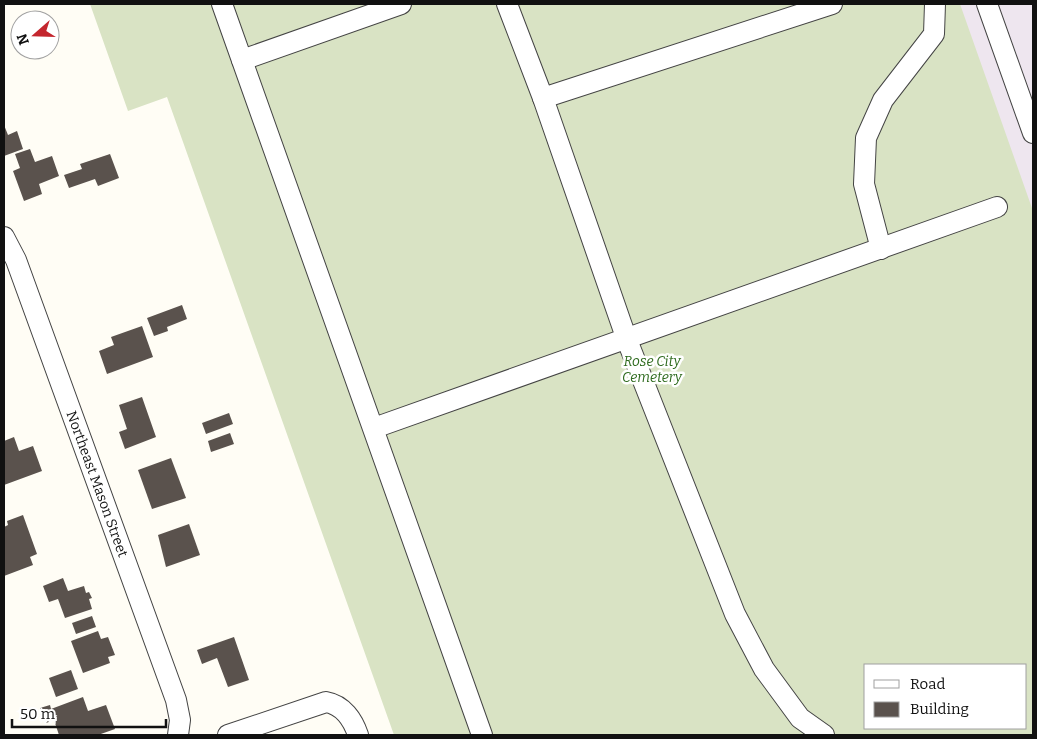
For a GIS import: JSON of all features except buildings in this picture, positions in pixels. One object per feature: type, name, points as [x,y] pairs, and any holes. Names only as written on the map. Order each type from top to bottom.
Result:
[{"type":"street","points":[[222,4],[482,735]]},
{"type":"street","points":[[242,60],[400,4]]},
{"type":"street","points":[[507,4],[543,98],[627,340],[735,614],[769,676],[800,718],[824,735]]},
{"type":"street","points":[[543,98],[832,4]]},
{"type":"street","points":[[881,249],[864,184],[866,138],[883,100],[934,34],[935,4]]},
{"type":"street","points":[[987,4],[1033,133]]},
{"type":"street","points":[[374,428],[627,340],[997,207]]},
{"type":"street","name":"Northeast Mason Street","points":[[4,237],[16,260],[176,700],[180,720],[178,735]]},
{"type":"street","points":[[228,735],[316,704],[334,704],[353,720],[358,735]]},
{"type":"shaded area","points":[[958,4],[1033,4],[1033,216]]},
{"type":"green space","name":"Rose City Cemetery","points":[[90,4],[960,4],[1033,211],[1033,735],[394,735],[167,97],[128,111]]}]
